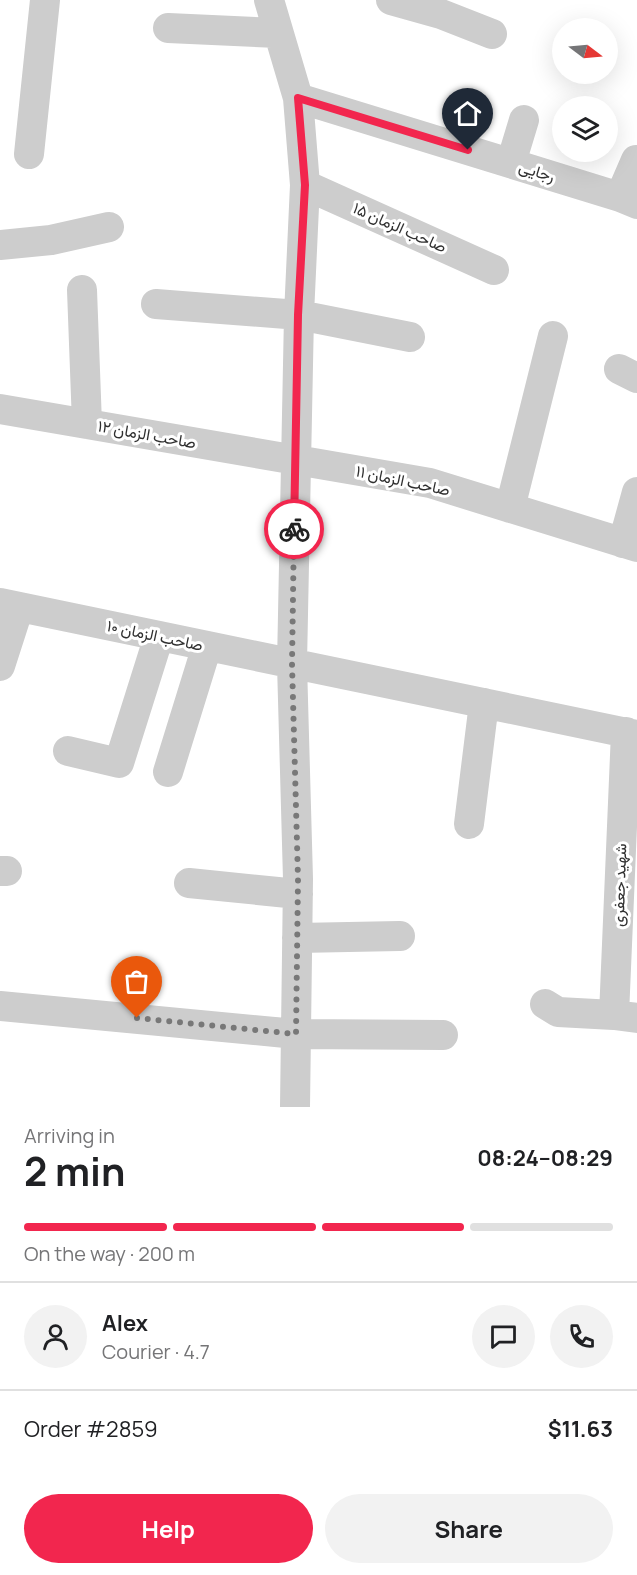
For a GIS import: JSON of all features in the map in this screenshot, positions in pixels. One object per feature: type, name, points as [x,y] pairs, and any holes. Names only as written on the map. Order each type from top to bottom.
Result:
[{"type":"street","points":[[29,154],[45,0]]},
{"type":"street","points":[[268,0],[298,98],[305,185],[294,460],[292,664],[298,894],[295,1107]]},
{"type":"street","points":[[391,0],[441,14],[492,34]]},
{"type":"street","points":[[168,28],[278,33]]},
{"type":"street","name":"رجایی","points":[[298,98],[629,201]]},
{"type":"street","points":[[511,163],[524,120]]},
{"type":"street","points":[[629,201],[636,160]]},
{"type":"street","name":"صاحب الزمان ۱۵","points":[[305,185],[494,270]]},
{"type":"street","points":[[0,245],[51,240],[109,227]]},
{"type":"street","points":[[82,290],[87,424]]},
{"type":"street","points":[[156,304],[298,315],[410,337]]},
{"type":"street","points":[[510,508],[554,336]]},
{"type":"street","name":"صاحب الزمان ۱۲","points":[[0,409],[294,460]]},
{"type":"street","name":"صاحب الزمان ۱۱","points":[[294,460],[430,483],[630,545]]},
{"type":"street","points":[[630,545],[637,492]]},
{"type":"street","points":[[0,666],[10,605]]},
{"type":"street","name":"صاحب الزمان ۱۰","points":[[10,605],[631,733]]},
{"type":"street","points":[[68,751],[119,763],[159,636]]},
{"type":"street","points":[[168,772],[207,646]]},
{"type":"street","points":[[469,824],[484,703]]},
{"type":"street","name":"شهید جعفری","points":[[625,1017],[631,733]]},
{"type":"street","points":[[189,883],[298,894]]},
{"type":"street","points":[[297,938],[400,936]]},
{"type":"street","points":[[545,1004],[558,1012],[625,1017]]},
{"type":"street","points":[[0,1006],[296,1034],[443,1035]]},
{"type":"way so far","points":[[137,1018],[296,1034],[298,879],[292,664],[294,529]]},
{"type":"route","points":[[294,529],[298,315],[305,185],[298,98],[468,150]]}]
